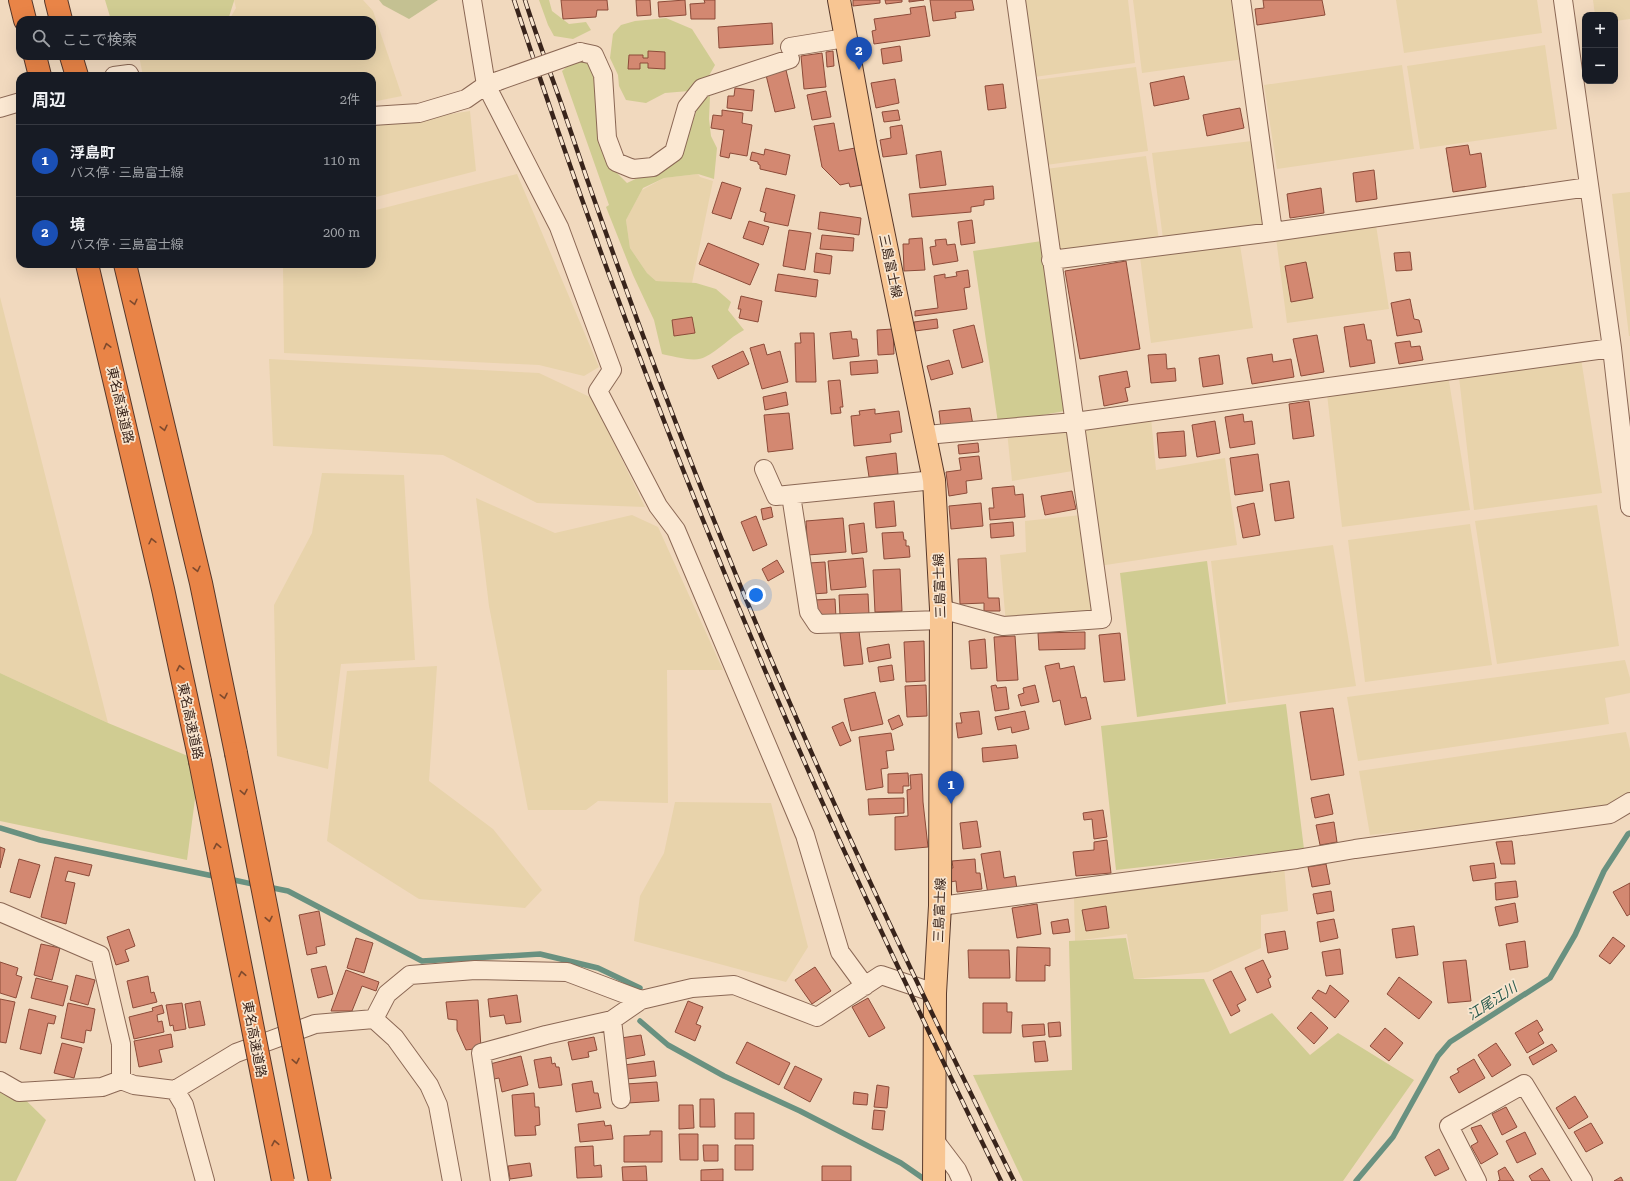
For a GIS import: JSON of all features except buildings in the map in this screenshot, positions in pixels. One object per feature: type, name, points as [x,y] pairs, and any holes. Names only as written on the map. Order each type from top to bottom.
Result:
[{"type":"highway","points":[[20,0],[24,16]]},
{"type":"highway","points":[[56,0],[60,16]]},
{"type":"highway","points":[[36,60],[39,72]]},
{"type":"highway","points":[[72,60],[76,72]]},
{"type":"highway","name":"東名高速道路","points":[[88,268],[163,588],[200,761],[283,1181]]},
{"type":"highway","points":[[126,268],[200,583],[236,753],[320,1181]]},
{"type":"main road","name":"三島富士線","points":[[839,0],[866,148],[926,434],[934,480],[941,615],[940,906],[935,993],[934,1176]]},
{"type":"street","points":[[472,0],[492,83],[562,234],[612,370],[598,391],[658,506],[676,530],[805,835],[840,952],[865,986]]},
{"type":"street","points":[[791,495],[809,612],[817,624],[941,615],[1003,626],[1102,619],[1016,0]]},
{"type":"street","points":[[1241,0],[1273,232]]},
{"type":"street","points":[[1563,0],[1612,348],[1630,507]]},
{"type":"street","points":[[376,116],[418,113],[466,99],[492,83],[580,52],[594,55],[603,75],[607,138],[616,162],[633,169],[653,167],[674,152],[687,107],[702,88],[790,53],[845,38]]},
{"type":"street","points":[[1051,260],[1273,232],[1589,187]]},
{"type":"street","points":[[926,434],[1075,422],[1612,348]]},
{"type":"street","points":[[764,469],[776,496],[934,480]]},
{"type":"street","points":[[940,906],[1297,859],[1363,848],[1610,814],[1630,802]]},
{"type":"street","points":[[0,912],[100,956],[121,1044],[121,1080]]},
{"type":"street","points":[[374,1019],[387,994],[410,975],[468,971],[568,972],[641,1000]]},
{"type":"street","points":[[500,1181],[481,1053],[546,1035],[612,1020],[641,1000],[692,988],[734,985],[817,1016],[881,975],[935,993]]},
{"type":"street","points":[[0,1081],[19,1092],[102,1087],[121,1080],[134,1085],[175,1090],[236,1053],[315,1024],[374,1019],[395,1038],[429,1085],[438,1105],[452,1181]]},
{"type":"street","points":[[612,1020],[621,1100]]},
{"type":"street","points":[[1477,1181],[1449,1126],[1524,1084],[1583,1181]]},
{"type":"street","points":[[175,1090],[184,1104],[205,1181]]},
{"type":"street","points":[[935,1141],[957,1170],[962,1181]]},
{"type":"shaded area","points":[[105,0],[234,0],[229,16],[110,16]]},
{"type":"shaded area","points":[[234,0],[363,0],[373,11],[375,16],[231,16],[236,8]]},
{"type":"shaded area","points":[[379,0],[438,0],[409,19],[383,5]]},
{"type":"shaded area","points":[[539,0],[549,0],[552,11],[569,24],[586,22],[591,30],[573,39],[554,36],[548,25]]},
{"type":"shaded area","points":[[1023,0],[1128,0],[1135,63],[1034,77]]},
{"type":"shaded area","points":[[1133,0],[1235,0],[1244,59],[1142,73]]},
{"type":"shaded area","points":[[1396,0],[1537,0],[1542,33],[1404,53]]},
{"type":"shaded area","points":[[1593,0],[1630,0],[1630,19],[1618,21],[1618,12],[1595,12]]},
{"type":"shaded area","points":[[666,18],[692,29],[715,65],[706,81],[689,91],[665,93],[646,103],[626,100],[619,86],[618,75],[610,58],[613,34],[621,25],[635,21]]},
{"type":"shaded area","points":[[376,20],[402,96],[376,101],[376,72],[142,72],[140,60],[376,60]]},
{"type":"shaded area","points":[[1545,45],[1557,129],[1420,149],[1407,66]]},
{"type":"shaded area","points":[[590,54],[597,71],[607,163],[627,183],[680,158],[701,98],[710,96],[709,119],[711,136],[717,148],[714,179],[698,174],[664,178],[643,188],[626,220],[630,248],[647,273],[656,281],[696,283],[716,289],[731,302],[728,310],[744,330],[701,359],[662,354],[654,320],[633,275],[606,207],[609,205],[562,71],[578,57]]},
{"type":"shaded area","points":[[1402,65],[1414,149],[1277,169],[1264,85]]},
{"type":"shaded area","points":[[1136,67],[1148,151],[1046,165],[1036,80]]},
{"type":"shaded area","points":[[470,111],[476,171],[376,197],[376,125]]},
{"type":"shaded area","points":[[1252,141],[1265,224],[1163,239],[1152,153]]},
{"type":"shaded area","points":[[1146,156],[1159,240],[1057,254],[1046,169]]},
{"type":"shaded area","points":[[517,174],[599,367],[584,376],[539,365],[284,353],[283,268],[376,268],[376,210]]},
{"type":"shaded area","points":[[698,174],[700,177],[713,181],[692,283],[656,281],[647,273],[630,248],[626,220],[642,190],[664,178]]},
{"type":"shaded area","points":[[1630,192],[1630,336],[1629,336],[1612,194]]},
{"type":"shaded area","points":[[1376,225],[1389,309],[1287,323],[1276,238]]},
{"type":"shaded area","points":[[1042,241],[1065,411],[998,423],[973,251]]},
{"type":"shaded area","points":[[1240,245],[1253,328],[1151,343],[1140,257]]},
{"type":"shaded area","points":[[0,297],[108,723],[0,673]]},
{"type":"shaded area","points":[[1580,352],[1602,493],[1474,510],[1458,368]]},
{"type":"shaded area","points":[[269,359],[539,373],[592,398],[645,507],[537,503],[443,455],[273,446]]},
{"type":"shaded area","points":[[1447,369],[1470,510],[1342,527],[1326,385]]},
{"type":"shaded area","points":[[1151,418],[1156,470],[1225,458],[1237,545],[1099,566],[1081,426]]},
{"type":"shaded area","points":[[1070,426],[1079,470],[1012,481],[1007,431]]},
{"type":"shaded area","points":[[322,473],[404,475],[415,660],[341,664],[328,769],[277,756],[274,605],[312,533]]},
{"type":"shaded area","points":[[476,498],[555,533],[632,515],[658,527],[723,670],[667,670],[668,803],[598,801],[586,810],[528,810],[489,606]]},
{"type":"shaded area","points":[[1597,505],[1619,646],[1497,664],[1475,521]]},
{"type":"shaded area","points":[[1081,515],[1099,616],[1006,624],[1000,555],[1026,552],[1025,521]]},
{"type":"shaded area","points":[[1470,524],[1492,665],[1365,682],[1348,540]]},
{"type":"shaded area","points":[[1333,545],[1356,686],[1228,703],[1211,561]]},
{"type":"shaded area","points":[[1207,561],[1226,704],[1137,717],[1120,573]]},
{"type":"shaded area","points":[[1625,660],[1630,678],[1630,693],[1605,698],[1609,724],[1358,761],[1347,697]]},
{"type":"shaded area","points":[[437,666],[429,781],[493,829],[542,890],[525,908],[419,899],[327,841],[347,671]]},
{"type":"shaded area","points":[[0,673],[108,723],[200,761],[187,860],[0,821]]},
{"type":"shaded area","points":[[1286,704],[1304,849],[1116,870],[1101,726]]},
{"type":"shaded area","points":[[1626,732],[1630,749],[1630,794],[1611,808],[1370,835],[1359,771]]},
{"type":"shaded area","points":[[675,802],[771,803],[808,947],[786,982],[634,941],[640,896],[664,853]]},
{"type":"shaded area","points":[[1284,866],[1288,911],[1261,915],[1261,948],[1208,972],[1134,979],[1127,934],[1075,941],[1074,897]]},
{"type":"shaded area","points":[[1126,938],[1134,979],[1204,979],[1230,1034],[1272,1013],[1310,1055],[1338,1033],[1414,1080],[1343,1181],[1023,1181],[973,1075],[1072,1070],[1069,941]]},
{"type":"shaded area","points":[[0,1075],[46,1120],[16,1181],[0,1181]]},
{"type":"waterway","points":[[0,828],[40,840],[218,877]]},
{"type":"waterway","name":"江尾江川","points":[[1356,1181],[1393,1137],[1438,1056],[1450,1042],[1550,978],[1575,935],[1604,871],[1630,833]]},
{"type":"waterway","points":[[229,879],[257,885]]},
{"type":"waterway","points":[[268,887],[288,891],[422,961],[540,954],[598,968],[640,988]]},
{"type":"waterway","points":[[640,1021],[668,1045],[724,1076],[800,1111],[901,1163],[927,1181]]},
{"type":"railway","points":[[514,0],[574,178],[606,266],[672,442],[742,617],[805,764],[859,884],[1001,1181]]},
{"type":"railway","points":[[525,0],[639,326],[724,547],[812,754],[868,877],[954,1060],[1014,1181]]},
{"type":"place","name":"境","points":[[859,70]]},
{"type":"place","name":"浮島町","points":[[951,804]]}]
